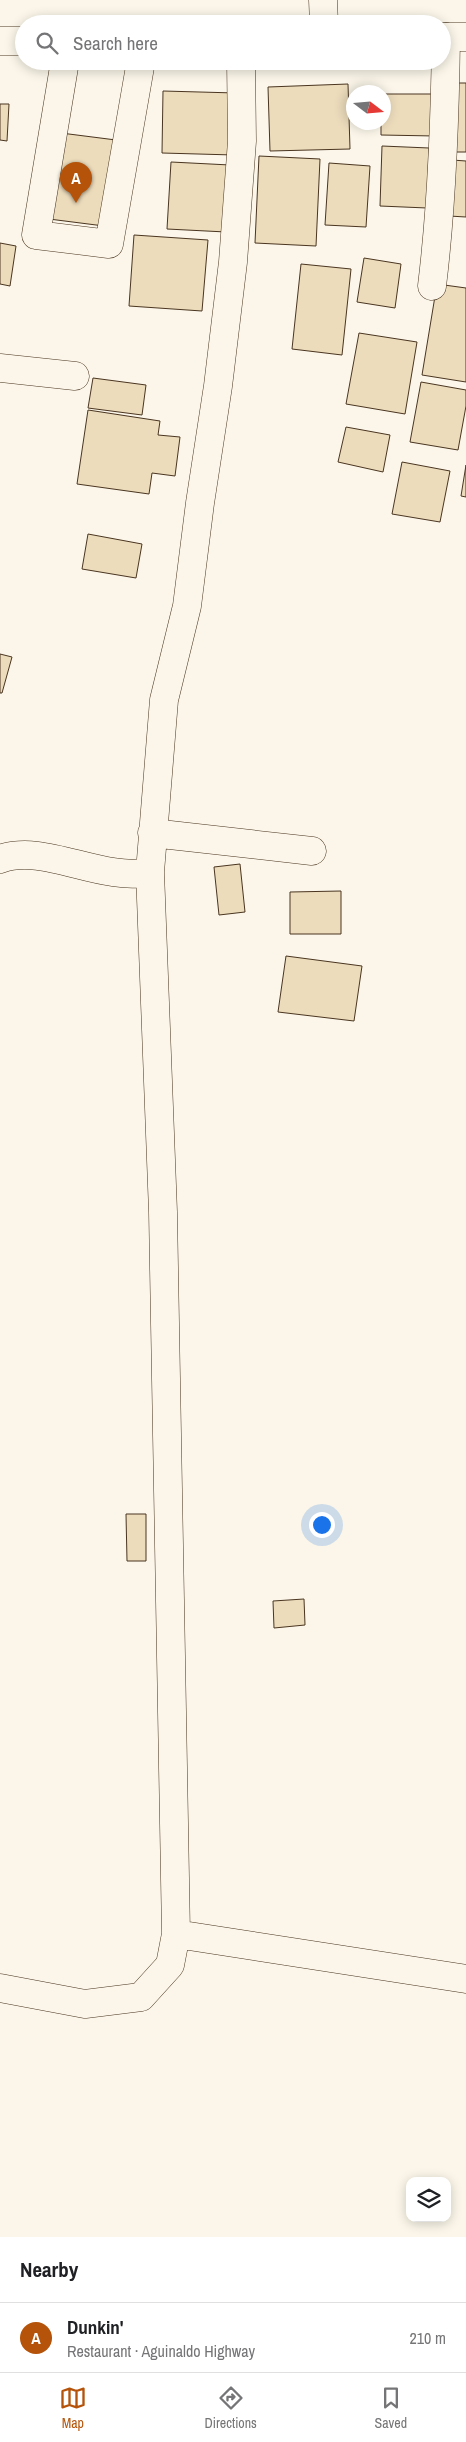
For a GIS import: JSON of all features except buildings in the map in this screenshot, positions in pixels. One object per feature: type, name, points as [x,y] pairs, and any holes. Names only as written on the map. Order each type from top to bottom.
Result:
[{"type":"street","points":[[323,0],[324,15]]},
{"type":"street","points":[[451,51],[452,37]]},
{"type":"street","points":[[0,41],[15,41]]},
{"type":"street","points":[[64,70],[36,235],[109,244],[138,70]]},
{"type":"street","points":[[0,1988],[85,2004],[141,1997],[170,1965],[176,1934],[163,1212],[150,872],[164,700],[187,606],[218,386],[233,262],[242,141],[241,70]]},
{"type":"street","points":[[432,286],[450,70]]},
{"type":"street","points":[[0,368],[75,376]]},
{"type":"street","points":[[152,833],[312,851]]},
{"type":"street","points":[[0,859],[13,854],[34,855],[134,876],[150,872]]},
{"type":"street","points":[[176,1934],[466,1979]]},
{"type":"place","name":"Dunkin'","points":[[76,203]]}]
